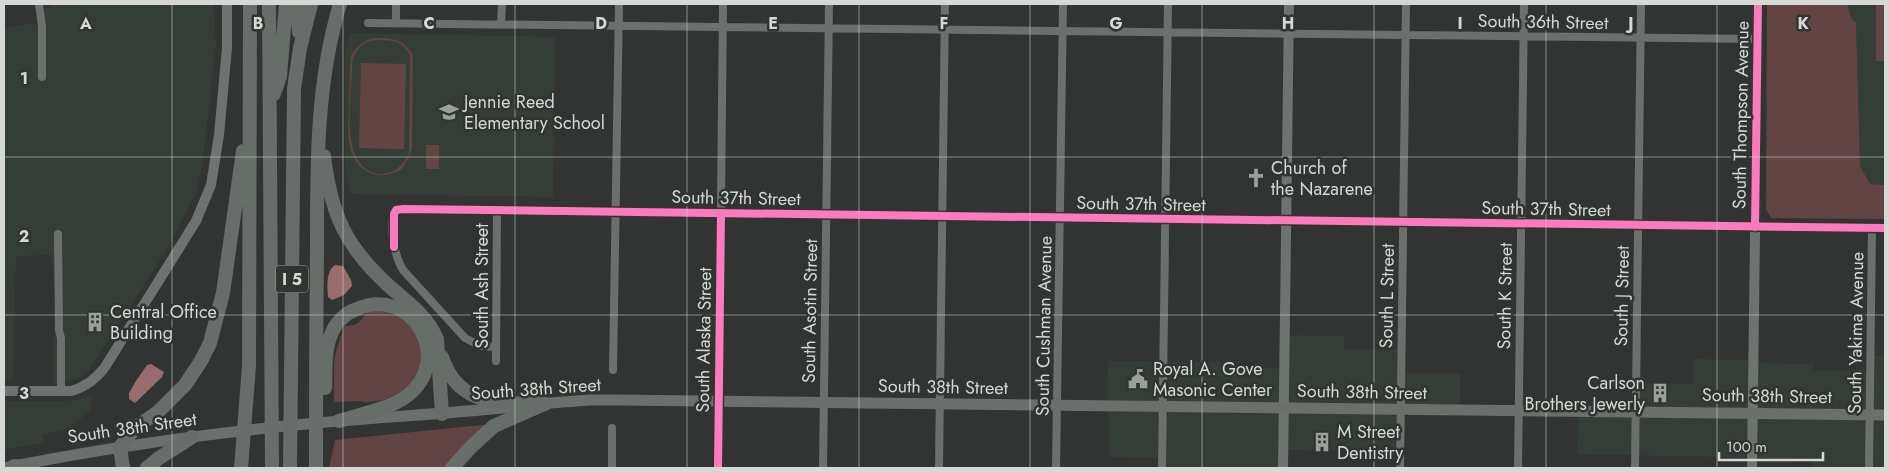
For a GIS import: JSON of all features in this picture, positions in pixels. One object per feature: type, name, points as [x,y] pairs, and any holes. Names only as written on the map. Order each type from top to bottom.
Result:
[{"type":"highway","points":[[241,468],[249,366],[250,4]]},
{"type":"highway","name":"I 5","points":[[269,4],[272,468]]},
{"type":"highway","points":[[270,104],[280,76],[286,4]]},
{"type":"highway","points":[[300,4],[298,17],[300,48]]},
{"type":"highway","name":"I 5","points":[[290,468],[294,89],[300,48],[311,4]]},
{"type":"highway","points":[[317,468],[317,159],[324,70],[340,4]]},
{"type":"highway","points":[[123,468],[120,446],[135,428],[158,412],[185,385],[202,361],[216,326],[223,293],[244,149],[250,55]]},
{"type":"highway","points":[[319,121],[328,186],[340,227],[370,268],[424,318],[437,339],[447,370],[457,386],[480,397],[502,402],[544,404]]},
{"type":"highway","points":[[317,468],[328,341],[334,327],[348,313],[367,305],[388,306],[409,315],[423,332],[428,348],[427,364],[418,384],[408,395],[393,404],[339,421]]},
{"type":"highway","points":[[437,339],[442,414]]},
{"type":"highway","points":[[452,468],[494,426],[544,404]]},
{"type":"highway","points":[[148,468],[159,458],[192,437]]},
{"type":"highway","points":[[9,467],[33,468]]},
{"type":"main road","name":"South 38th Street","points":[[9,467],[120,446],[223,433],[339,421],[598,400],[1885,415]]},
{"type":"street","points":[[39,4],[42,26],[42,77]]},
{"type":"street","points":[[4,391],[61,391],[78,389],[91,382],[100,374],[113,355],[196,221],[211,185],[219,135],[227,48],[227,4]]},
{"type":"street","points":[[396,4],[396,22]]},
{"type":"street","points":[[501,24],[502,4]]},
{"type":"street","points":[[612,370],[619,4]]},
{"type":"street","name":"South Alaska Street","points":[[718,468],[723,4]]},
{"type":"street","name":"South Asotin Street","points":[[823,468],[829,4]]},
{"type":"street","points":[[939,468],[945,4]]},
{"type":"street","name":"South Cushman Avenue","points":[[1056,468],[1063,4]]},
{"type":"street","points":[[1162,468],[1168,4]]},
{"type":"street","points":[[1283,468],[1289,4]]},
{"type":"street","name":"South L Street","points":[[1400,468],[1406,4]]},
{"type":"street","name":"South K Street","points":[[1518,468],[1524,4]]},
{"type":"street","name":"South J Street","points":[[1635,468],[1641,4]]},
{"type":"street","name":"South Thompson Avenue","points":[[1752,468],[1758,4]]},
{"type":"street","name":"South 36th Street","points":[[368,22],[1757,39]]},
{"type":"street","name":"South 37th Street","points":[[496,347],[481,346],[465,338],[403,270],[394,248],[393,221],[396,210],[1885,228]]},
{"type":"street","name":"South Ash Street","points":[[496,361],[497,210]]},
{"type":"street","name":"South Yakima Avenue","points":[[1869,468],[1872,228]]},
{"type":"street","points":[[58,234],[61,391]]},
{"type":"street","points":[[612,428],[612,468]]},
{"type":"shaded area","points":[[49,4],[214,4],[216,46],[203,158],[197,191],[166,251],[88,372],[78,379],[53,383],[55,293],[52,255],[16,256],[13,380],[4,380],[4,28],[28,24],[45,26],[44,8],[51,7]]},
{"type":"shaded area","points":[[1767,4],[1847,4],[1852,20],[1856,22],[1860,166],[1870,184],[1885,185],[1885,219],[1771,218],[1766,209]]},
{"type":"shaded area","points":[[1847,4],[1885,4],[1885,185],[1870,184],[1860,166],[1856,23],[1852,20]]},
{"type":"shaded area","points":[[1876,4],[1885,4],[1885,61],[1876,61]]},
{"type":"shaded area","name":"Jennie Reed Elementary School","points":[[351,33],[555,37],[553,197],[351,194],[345,171],[345,52]]},
{"type":"shaded area","points":[[369,39],[396,40],[405,45],[413,55],[412,148],[401,170],[384,175],[372,174],[360,166],[354,159],[349,141],[351,56],[360,45]],"holes":[[[377,40],[392,41],[400,44],[410,55],[409,153],[402,164],[384,174],[376,174],[369,171],[360,163],[354,151],[350,122],[352,63],[360,47],[368,42]]]},
{"type":"shaded area","points":[[361,63],[406,64],[404,149],[359,148]]},
{"type":"shaded area","points":[[426,145],[439,145],[439,169],[426,169]]},
{"type":"shaded area","points":[[335,265],[343,266],[351,280],[352,286],[344,295],[332,300],[328,297],[327,289],[330,271]]},
{"type":"shaded area","points":[[379,311],[400,317],[412,326],[421,350],[421,361],[418,371],[413,381],[405,388],[386,399],[367,402],[334,402],[334,358],[344,326],[358,323],[367,312]]},
{"type":"shaded area","points":[[1285,335],[1344,336],[1344,349],[1402,349],[1402,374],[1460,374],[1460,410],[1401,410],[1400,451],[1284,450],[1283,468],[1162,468],[1162,458],[1109,457],[1108,361],[1225,362],[1225,368],[1284,368]]},
{"type":"shaded area","points":[[1871,356],[1885,356],[1885,468],[1811,468],[1811,459],[1577,454],[1578,412],[1636,412],[1636,383],[1694,384],[1694,359],[1813,364],[1813,371],[1870,370]]},
{"type":"shaded area","points":[[151,364],[164,372],[162,377],[135,403],[129,399],[129,393],[147,365]]},
{"type":"shaded area","points":[[92,395],[91,410],[69,428],[43,435],[43,443],[4,450],[4,401],[76,400]]},
{"type":"shaded area","points":[[492,424],[470,440],[444,468],[329,468],[335,440]]},
{"type":"cycle path","points":[[1755,227],[1758,4]]},
{"type":"cycle path","points":[[394,247],[394,214],[396,210],[403,209],[1885,228]]},
{"type":"cycle path","points":[[718,468],[721,213]]},
{"type":"place","name":"Jennie Reed Elementary School","points":[[449,112]]},
{"type":"place","name":"Church of the Nazarene","points":[[1256,178]]},
{"type":"place","name":"Central Office Building","points":[[95,322]]},
{"type":"place","name":"Royal A. Gove Masonic Center","points":[[1138,379]]},
{"type":"place","name":"Carlson Brothers Jewerly","points":[[1660,393]]},
{"type":"place","name":"M Street Dentistry","points":[[1322,442]]}]
